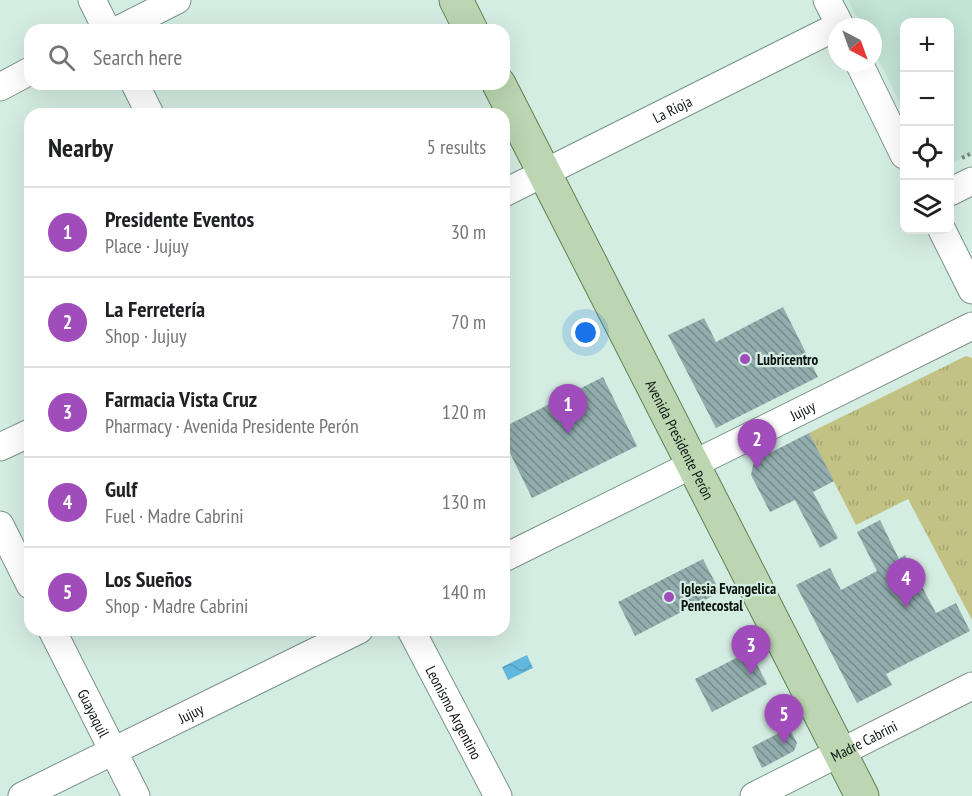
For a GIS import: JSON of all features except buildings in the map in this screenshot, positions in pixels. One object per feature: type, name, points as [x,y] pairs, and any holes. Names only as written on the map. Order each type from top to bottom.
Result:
[{"type":"main road","points":[[456,0],[468,24]]},
{"type":"main road","name":"Avenida Presidente Perón","points":[[502,90],[862,796]]},
{"type":"street","points":[[92,0],[104,24]]},
{"type":"street","points":[[130,24],[177,0]]},
{"type":"street","points":[[827,0],[836,18]]},
{"type":"street","name":"La Rioja","points":[[510,190],[828,32]]},
{"type":"street","points":[[863,72],[900,147]]},
{"type":"street","points":[[0,87],[24,74]]},
{"type":"street","points":[[138,90],[147,108]]},
{"type":"street","points":[[954,190],[972,181]]},
{"type":"street","points":[[944,234],[972,290]]},
{"type":"street","name":"Jujuy","points":[[510,555],[972,326]]},
{"type":"street","points":[[0,447],[24,436]]},
{"type":"street","points":[[0,525],[24,573]]},
{"type":"street","name":"Guayaquil","points":[[55,636],[136,796]]},
{"type":"street","name":"Jujuy","points":[[22,796],[347,636]]},
{"type":"street","name":"Leonismo Argentino","points":[[414,636],[498,796]]},
{"type":"street","name":"Madre Cabrini","points":[[754,796],[972,686]]},
{"type":"shaded area","points":[[848,0],[972,0],[972,153],[954,162],[954,18],[900,18],[900,103],[882,67],[882,18],[857,18]]},
{"type":"green space","points":[[966,356],[972,358],[972,620],[908,499],[856,525],[809,433]]},
{"type":"water","points":[[527,655],[533,668],[508,680],[502,667]]},
{"type":"place","name":"Lubricentro","points":[[745,359]]},
{"type":"place","name":"Presidente Eventos","points":[[568,434]]},
{"type":"place","name":"La Ferretería","points":[[757,469]]},
{"type":"place","name":"Iglesia Evangelica Pentecostal","points":[[669,597]]},
{"type":"place","name":"Gulf","points":[[906,608]]},
{"type":"place","name":"Farmacia Vista Cruz","points":[[751,675]]},
{"type":"place","name":"Los Sueños","points":[[784,744]]}]
